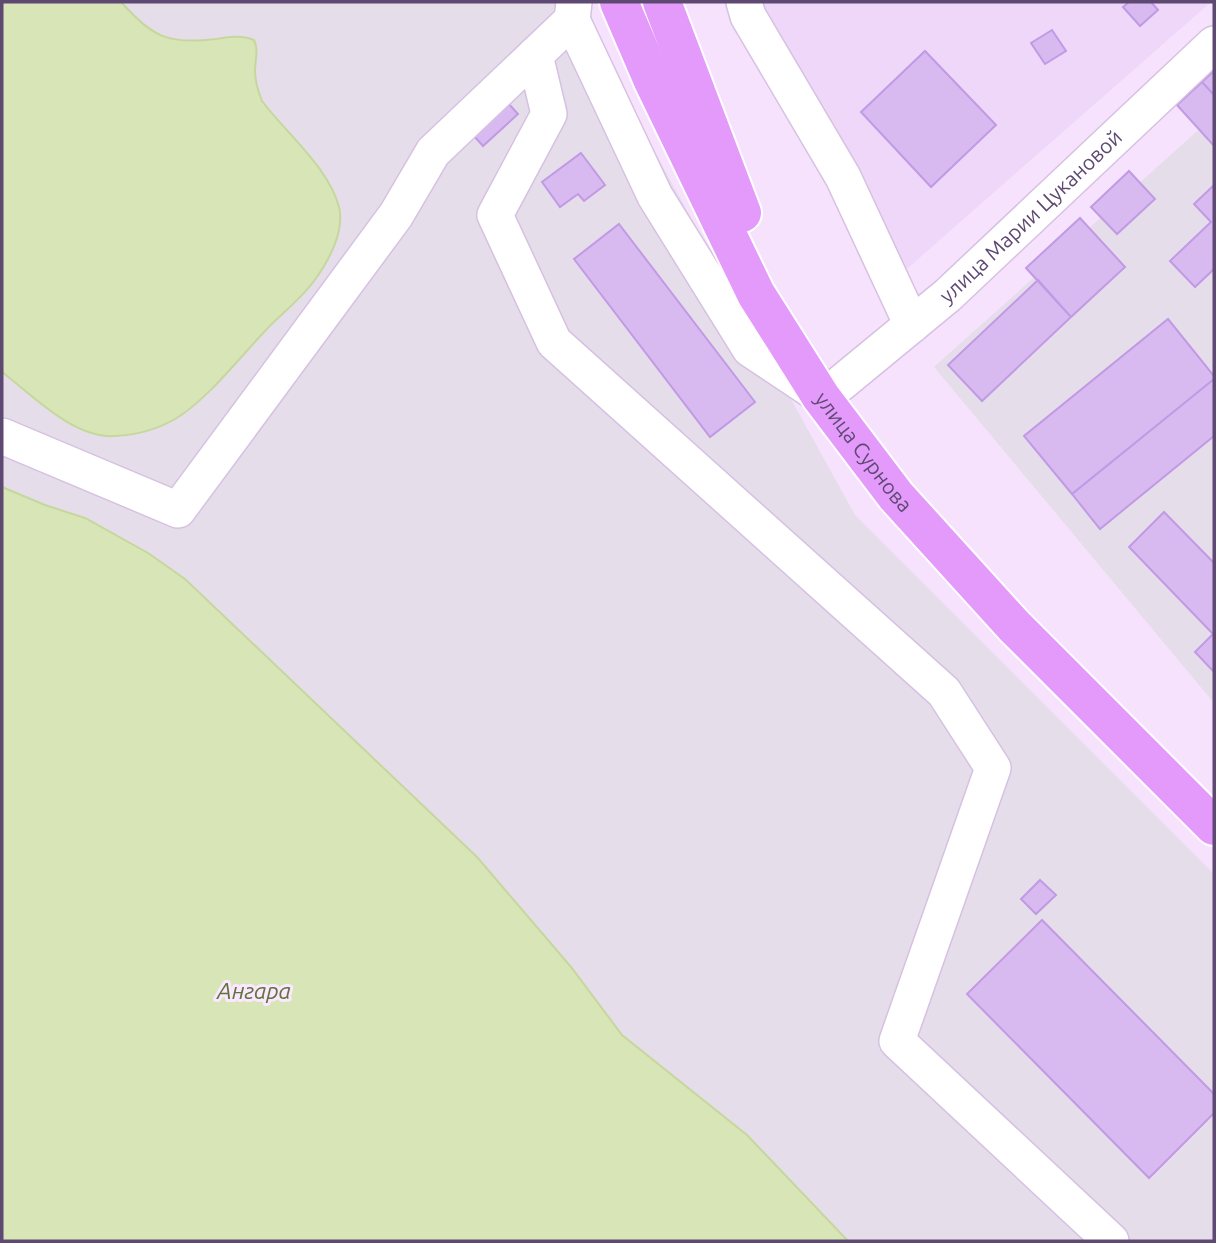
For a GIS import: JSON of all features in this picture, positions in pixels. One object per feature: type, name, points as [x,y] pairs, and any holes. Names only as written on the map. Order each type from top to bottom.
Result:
[{"type":"main road","name":"улица Сурнова","points":[[620,2],[653,81],[756,294],[830,390],[1031,613],[1214,789]]},
{"type":"main road","name":"улица Сурнова","points":[[662,2],[740,210],[788,301],[830,390],[896,496],[1014,626],[1214,826]]},
{"type":"street","points":[[744,2],[748,16],[844,177],[912,325]]},
{"type":"street","points":[[2,436],[178,510],[396,215],[433,152],[535,55],[573,11],[656,197],[750,349],[830,390]]},
{"type":"street","name":"улица Марии Цукановой","points":[[830,390],[948,295],[1214,44]]},
{"type":"street","points":[[535,55],[549,114],[495,215],[554,342],[944,692],[993,768],[897,1041],[1111,1241]]},
{"type":"shaded area","points":[[121,2],[572,2],[855,515],[1214,874],[1214,1241],[848,1241],[747,1135],[622,1035],[571,967],[477,857],[185,579],[148,553],[85,518],[2,487],[2,372],[73,426],[93,434],[113,437],[199,399],[312,284],[339,209],[330,183],[262,101],[256,85],[257,50],[180,41],[154,33],[139,22]]},
{"type":"shaded area","points":[[740,2],[1211,2],[901,274]]},
{"type":"shaded area","points":[[1214,116],[1214,703],[934,367]]},
{"type":"water","points":[[2,2],[121,2],[152,31],[162,36],[185,41],[235,37],[254,40],[257,51],[256,79],[262,101],[317,165],[339,207],[340,226],[334,246],[309,288],[199,401],[175,419],[153,429],[115,436],[84,431],[54,414],[2,372]]},
{"type":"water","name":"Ангара","points":[[2,487],[85,518],[148,553],[185,579],[477,857],[571,967],[622,1035],[747,1135],[848,1241],[2,1241]]},
{"type":"building","points":[[1129,2],[1151,2],[1158,10],[1140,26],[1123,7]]},
{"type":"building","points":[[1052,30],[1066,51],[1045,64],[1031,43]]},
{"type":"building","points":[[925,51],[996,125],[931,187],[861,112]]},
{"type":"building","points":[[1214,71],[1214,95],[1202,82]]},
{"type":"building","points":[[1202,82],[1214,95],[1214,146],[1177,105]]},
{"type":"building","points":[[500,94],[518,114],[483,146],[465,126]]},
{"type":"building","points":[[581,153],[605,185],[584,201],[578,194],[560,207],[542,182]]},
{"type":"building","points":[[1129,171],[1155,199],[1117,234],[1091,207]]},
{"type":"building","points":[[1214,185],[1214,269],[1195,287],[1170,261],[1211,222],[1194,204]]},
{"type":"building","points":[[1080,218],[1125,267],[1071,317],[1026,268]]},
{"type":"building","points":[[619,224],[755,402],[710,437],[574,259]]},
{"type":"building","points":[[1038,280],[1071,317],[982,401],[948,365]]},
{"type":"building","points":[[1168,319],[1214,379],[1072,494],[1024,436]]},
{"type":"building","points":[[1214,379],[1214,436],[1100,529],[1072,494]]},
{"type":"building","points":[[1164,512],[1214,563],[1214,672],[1195,652],[1213,634],[1129,547]]},
{"type":"building","points":[[1040,880],[1056,895],[1036,914],[1021,899]]},
{"type":"building","points":[[1042,920],[1214,1094],[1214,1113],[1149,1178],[967,994]]}]
